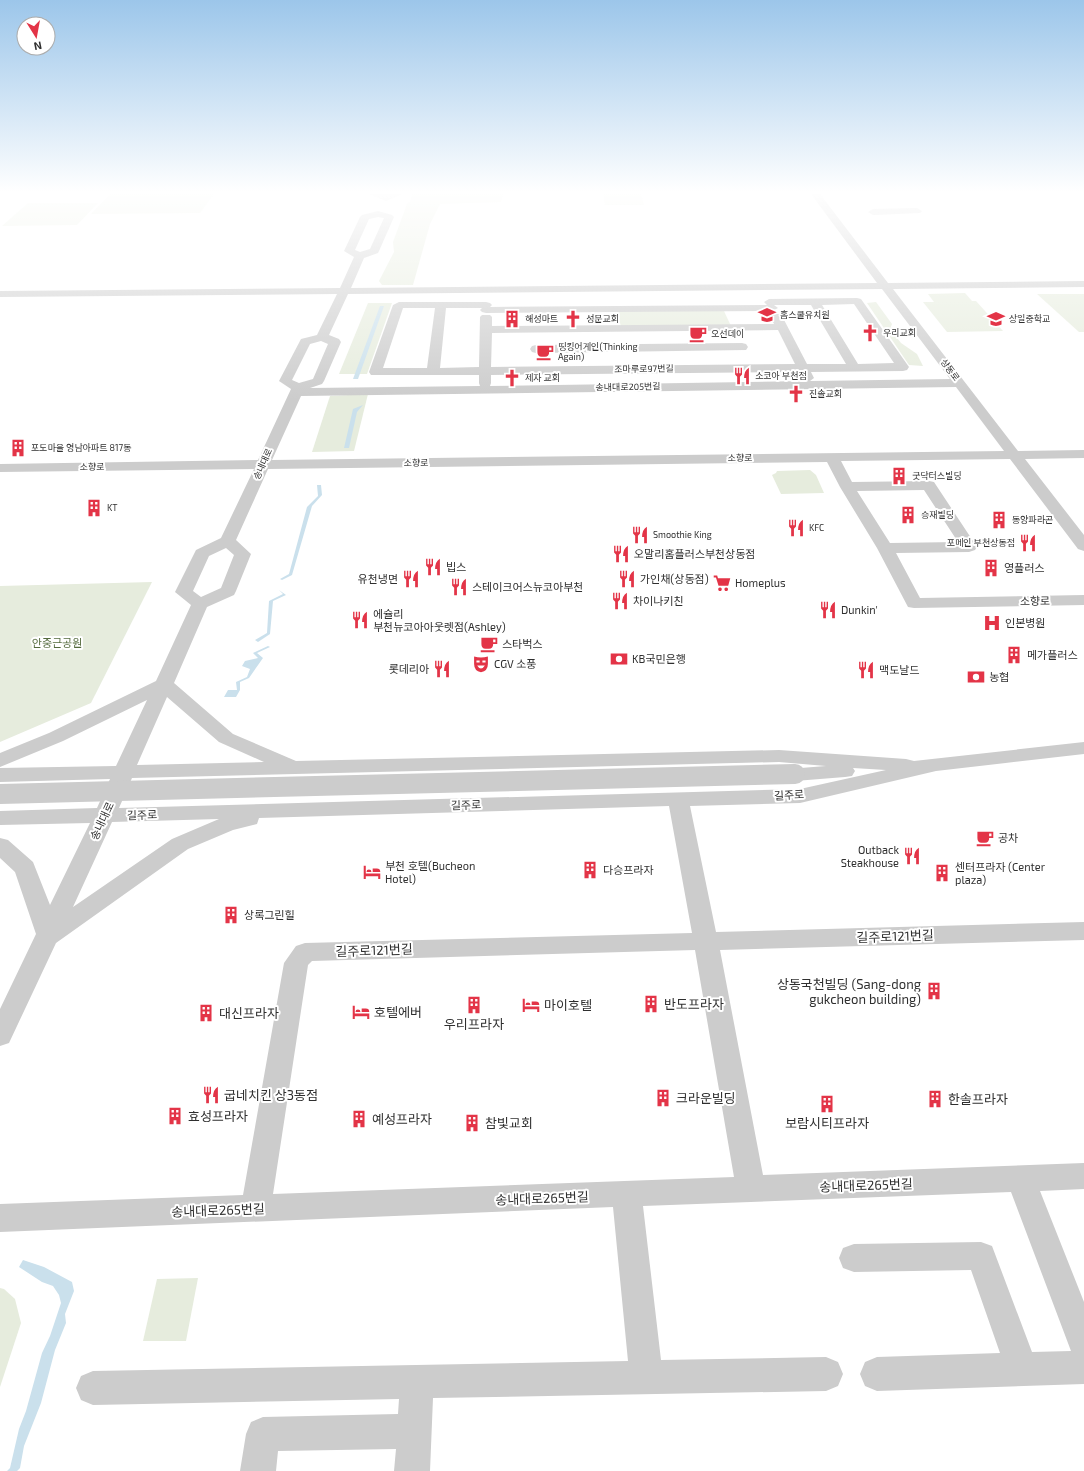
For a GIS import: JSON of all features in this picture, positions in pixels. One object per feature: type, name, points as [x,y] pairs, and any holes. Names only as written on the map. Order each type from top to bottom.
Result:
[{"type":"street","points":[[322,337],[357,263]]},
{"type":"street","name":"상동로","points":[[866,263],[1084,546]]},
{"type":"street","points":[[0,294],[1084,284]]},
{"type":"street","points":[[761,287],[812,385]]},
{"type":"street","points":[[486,389],[487,290]]},
{"type":"street","name":"조마루로97번길","points":[[441,305],[399,305],[375,372],[903,367],[857,301],[814,302]]},
{"type":"street","points":[[433,371],[441,305],[534,309],[725,308],[814,302],[854,367]]},
{"type":"street","points":[[725,308],[751,368]]},
{"type":"street","points":[[534,309],[537,370]]},
{"type":"street","points":[[486,330],[782,327]]},
{"type":"street","points":[[322,337],[335,342],[318,381],[297,390],[285,381],[304,342],[322,337]]},
{"type":"street","name":"조마루로97번길","points":[[536,348],[742,347]]},
{"type":"street","name":"송내대로205번길","points":[[297,390],[960,383]]},
{"type":"street","name":"송내대로","points":[[228,541],[297,390]]},
{"type":"street","name":"소향로","points":[[0,468],[1084,454]]},
{"type":"street","name":"소향로","points":[[832,457],[847,487],[885,548],[914,603],[1084,600]]},
{"type":"street","points":[[847,487],[929,485],[969,547],[885,548]]},
{"type":"street","points":[[228,541],[243,554],[228,591],[200,604],[184,592],[202,553],[228,541]]},
{"type":"street","name":"송내대로","points":[[0,1036],[104,816],[200,604]]},
{"type":"street","points":[[0,761],[56,737],[164,684],[226,738],[293,767]]},
{"type":"street","name":"길주로","points":[[0,794],[795,774],[928,766],[1084,748]]},
{"type":"street","name":"길주로","points":[[0,775],[779,756],[928,766]]},
{"type":"street","name":"길주로","points":[[0,818],[800,796],[928,766]]},
{"type":"street","points":[[288,810],[256,802],[262,779],[293,767]]},
{"type":"street","points":[[678,799],[706,942],[751,1189]]},
{"type":"street","points":[[0,845],[25,868],[48,936],[180,844],[226,824],[288,810]]},
{"type":"street","name":"길주로121번길","points":[[256,1208],[296,963],[305,952],[1084,931]]},
{"type":"street","name":"송내대로265번길","points":[[0,1218],[1084,1176]]},
{"type":"street","points":[[1021,1179],[1084,1344]]},
{"type":"street","points":[[627,1194],[646,1377]]},
{"type":"street","points":[[854,1258],[981,1256],[1022,1369]]},
{"type":"street","points":[[877,1374],[1084,1367]]},
{"type":"street","points":[[93,1388],[826,1374]]},
{"type":"street","points":[[412,1471],[417,1382]]},
{"type":"street","points":[[258,1471],[263,1434],[414,1431]]},
{"type":"green space","points":[[388,263],[419,263],[413,285],[382,285],[379,281]]},
{"type":"green space","points":[[965,293],[972,301],[976,301],[1003,331],[947,332],[923,302],[934,302],[928,294]]},
{"type":"green space","points":[[1037,294],[1084,294],[1084,332],[1079,332]]},
{"type":"green space","points":[[876,302],[892,324],[890,329],[901,343],[917,354],[923,366],[909,365],[867,303]]},
{"type":"green space","points":[[368,303],[392,303],[367,374],[339,374]]},
{"type":"green space","points":[[723,309],[731,326],[621,327],[617,310]]},
{"type":"green space","points":[[368,394],[354,451],[312,452],[330,396]]},
{"type":"green space","points":[[810,470],[816,475],[824,493],[781,494],[772,475],[777,471]]},
{"type":"green space","name":"안중근공원","points":[[152,582],[91,703],[0,742],[0,586]]},
{"type":"green space","points":[[198,1278],[186,1341],[143,1341],[157,1279]]},
{"type":"green space","points":[[0,1288],[4,1289],[15,1299],[21,1323],[0,1387]]},
{"type":"water","points":[[380,306],[384,306],[358,379],[353,379]]},
{"type":"water","points":[[363,405],[357,412],[349,448],[344,448],[353,409]]},
{"type":"water","points":[[317,485],[321,485],[322,495],[312,506],[292,575],[282,580],[280,579],[289,574],[307,507],[318,496]]},
{"type":"water","points":[[279,590],[286,595],[273,601],[270,634],[258,642],[255,640],[267,633],[269,601],[283,594]]},
{"type":"water","points":[[268,646],[270,647],[257,653],[263,658],[249,678],[240,682],[240,690],[236,697],[224,697],[228,690],[237,690],[236,682],[247,677],[250,669],[242,666],[245,661],[258,658],[253,653]]},
{"type":"water","points":[[23,1260],[44,1267],[72,1282],[74,1291],[65,1314],[66,1323],[55,1350],[41,1403],[24,1446],[20,1468],[17,1471],[7,1471],[10,1468],[19,1429],[26,1411],[42,1353],[50,1336],[61,1303],[59,1295],[53,1286],[42,1282],[19,1267]]},
{"type":"place","name":"홉스쿨유치원","points":[[767,315]]},
{"type":"place","name":"해성마트","points":[[512,319]]},
{"type":"place","name":"성문교회","points":[[573,319]]},
{"type":"place","name":"상일중학교","points":[[996,319]]},
{"type":"place","name":"우리교회","points":[[870,333]]},
{"type":"place","name":"오선데이","points":[[698,334]]},
{"type":"place","name":"띵킹어게인(Thinking Again)","points":[[545,352]]},
{"type":"place","name":"소코아 부천점","points":[[742,376]]},
{"type":"place","name":"제자 교회","points":[[512,378]]},
{"type":"place","name":"진솔교회","points":[[796,394]]},
{"type":"place","name":"포도마을 영남아파트 817동","points":[[18,448]]},
{"type":"place","name":"굿닥터스빌딩","points":[[899,476]]},
{"type":"place","name":"KT","points":[[94,508]]},
{"type":"place","name":"승재빌딩","points":[[908,515]]},
{"type":"place","name":"동양파라곤","points":[[999,520]]},
{"type":"place","name":"KFC","points":[[796,528]]},
{"type":"place","name":"Smoothie King","points":[[640,535]]},
{"type":"place","name":"포메인 부천상동점","points":[[1028,543]]},
{"type":"place","name":"오말리홈플러스부천상동점","points":[[621,554]]},
{"type":"place","name":"빕스","points":[[433,567]]},
{"type":"place","name":"영플러스","points":[[991,568]]},
{"type":"place","name":"유천냉면","points":[[411,579]]},
{"type":"place","name":"가인채(상동점)","points":[[627,579]]},
{"type":"place","name":"Homeplus","points":[[722,583]]},
{"type":"place","name":"스테이크어스뉴코아부천","points":[[459,587]]},
{"type":"place","name":"차이나키친","points":[[620,601]]},
{"type":"place","name":"Dunkin'","points":[[828,610]]},
{"type":"place","name":"에슐리 부천뉴코아아웃렛점(Ashley)","points":[[360,620]]},
{"type":"place","name":"인본병원","points":[[992,623]]},
{"type":"place","name":"스타벅스","points":[[489,644]]},
{"type":"place","name":"메가플러스","points":[[1014,655]]},
{"type":"place","name":"KB국민은행","points":[[619,659]]},
{"type":"place","name":"CGV 소풍","points":[[481,664]]},
{"type":"place","name":"롯데리아","points":[[442,669]]},
{"type":"place","name":"맥도날드","points":[[866,670]]},
{"type":"place","name":"농협","points":[[976,677]]},
{"type":"place","name":"공차","points":[[985,838]]},
{"type":"place","name":"Outback Steakhouse","points":[[912,856]]},
{"type":"place","name":"다승프라자","points":[[590,870]]},
{"type":"place","name":"부천 호텔(Bucheon Hotel)","points":[[372,872]]},
{"type":"place","name":"센터프라자 (Center plaza)","points":[[942,873]]},
{"type":"place","name":"상록그린힐","points":[[231,915]]},
{"type":"place","name":"상동국천빌딩 (Sang-dong gukcheon building)","points":[[934,991]]},
{"type":"place","name":"반도프라자","points":[[651,1004]]},
{"type":"place","name":"우리프라자","points":[[474,1005]]},
{"type":"place","name":"마이호텔","points":[[531,1005]]},
{"type":"place","name":"호텔에버","points":[[361,1012]]},
{"type":"place","name":"대신프라자","points":[[206,1013]]},
{"type":"place","name":"굽네치킨 상3동점","points":[[211,1095]]},
{"type":"place","name":"크라운빌딩","points":[[663,1098]]},
{"type":"place","name":"한솔프라자","points":[[935,1099]]},
{"type":"place","name":"보람시티프라자","points":[[827,1104]]},
{"type":"place","name":"효성프라자","points":[[175,1116]]},
{"type":"place","name":"예성프라자","points":[[359,1119]]},
{"type":"place","name":"참빛교회","points":[[472,1123]]}]
